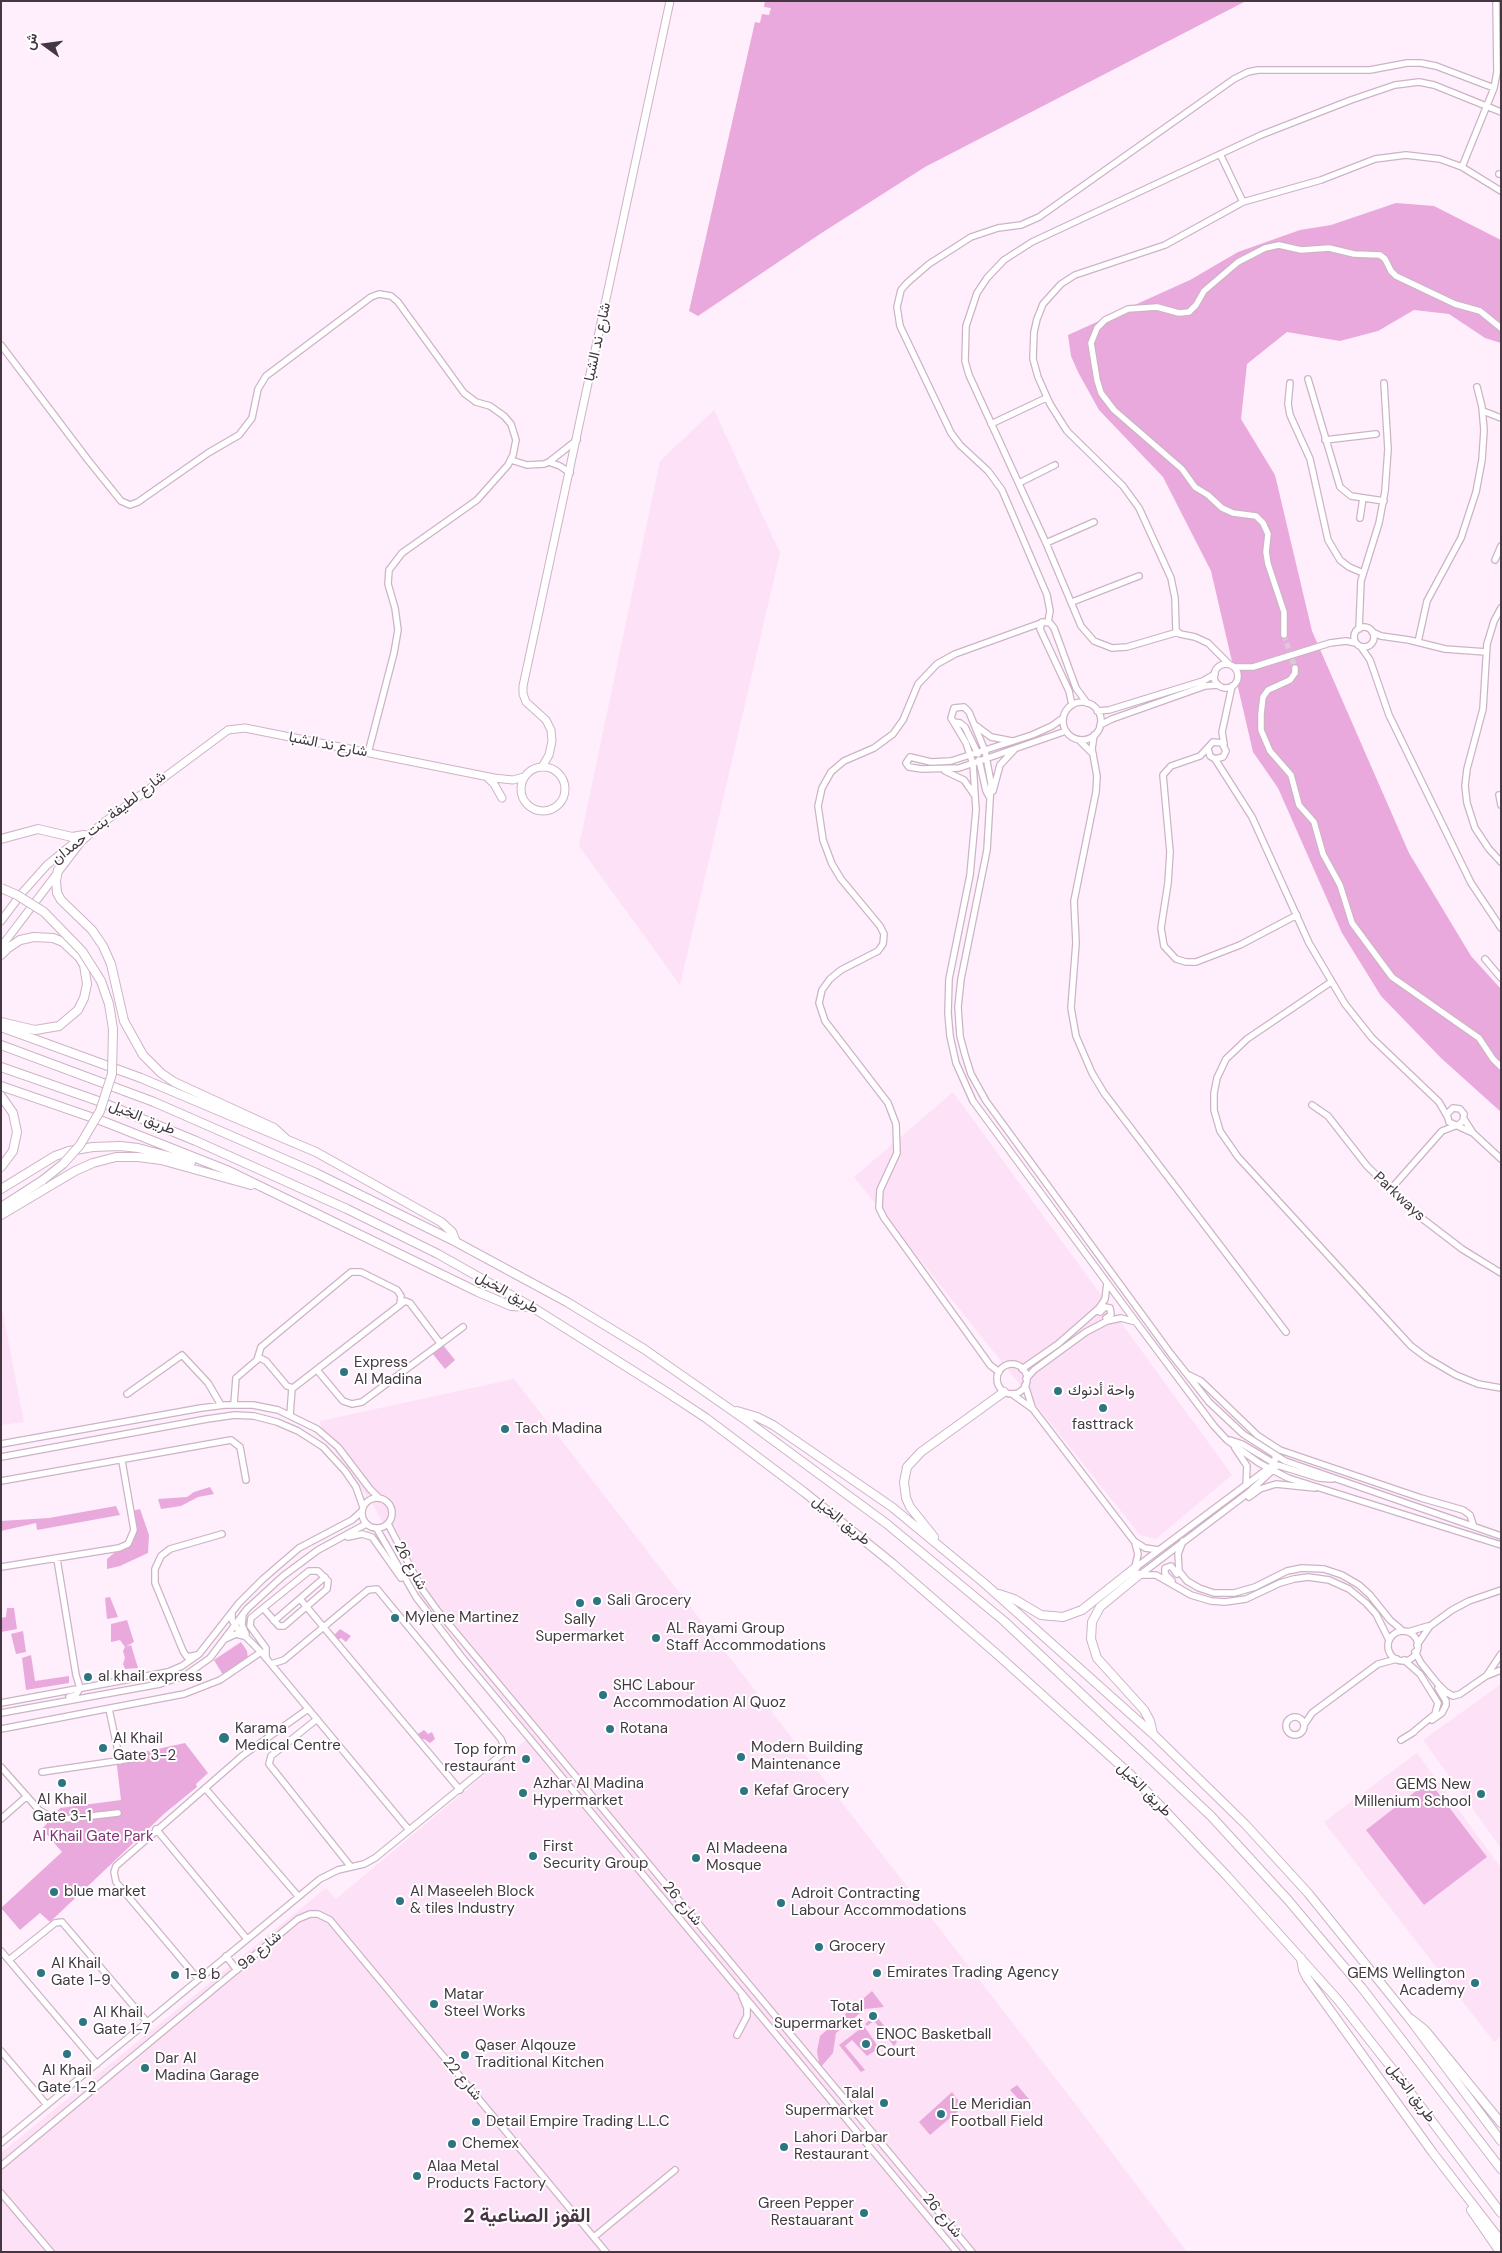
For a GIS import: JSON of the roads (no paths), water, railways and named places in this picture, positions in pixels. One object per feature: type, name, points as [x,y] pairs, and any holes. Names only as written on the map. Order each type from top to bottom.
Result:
[{"type":"highway","points":[[1,839],[38,829],[72,837],[84,835]]},
{"type":"highway","points":[[58,870],[56,881],[57,893],[65,904],[92,930],[103,946],[111,964],[124,1020],[136,1044],[148,1060],[174,1082],[274,1128],[281,1132],[286,1140]]},
{"type":"highway","points":[[1,888],[22,897],[44,912],[82,951],[101,981],[112,1016],[114,1061],[109,1087],[100,1111],[80,1145],[63,1164],[43,1180],[1,1207]]},
{"type":"highway","points":[[1,955],[20,940],[34,937],[53,938],[63,942],[80,957],[84,965],[87,984],[84,998],[78,1010],[59,1026],[35,1030],[1,1022]]},
{"type":"highway","points":[[1,1027],[125,1072],[334,1161],[442,1222],[452,1232],[456,1242]]},
{"type":"highway","name":"طريق الخيل","points":[[1,1045],[108,1083],[316,1173],[456,1242],[567,1302],[644,1349],[733,1410],[887,1524],[1004,1621],[1211,1816],[1282,1893],[1362,1988],[1501,2169]]},
{"type":"highway","name":"طريق الخيل","points":[[1,1068],[101,1102],[272,1174],[430,1250],[532,1307],[706,1418],[804,1492],[892,1563],[1006,1662],[1131,1775],[1301,1957],[1390,2066],[1501,2213]]},
{"type":"highway","points":[[1,1086],[88,1116],[229,1171],[484,1295],[511,1306],[532,1307]]},
{"type":"highway","points":[[1,1096],[13,1113],[17,1132],[13,1151],[1,1167]]},
{"type":"highway","points":[[1,1188],[62,1153],[102,1146],[138,1148],[213,1169],[229,1171]]},
{"type":"highway","points":[[1,1215],[83,1167],[102,1160],[124,1157],[161,1160],[267,1189]]},
{"type":"highway","points":[[943,1548],[910,1507],[906,1498],[904,1482],[908,1467],[918,1455],[1008,1393]]},
{"type":"highway","points":[[733,1410],[757,1417],[780,1429],[885,1502],[996,1593],[1153,1734],[1245,1824],[1287,1869],[1409,2018],[1501,2141]]},
{"type":"highway","points":[[996,1593],[1014,1599],[1041,1615],[1063,1617],[1082,1610],[1137,1571]]},
{"type":"highway","points":[[1137,1571],[1100,1607],[1092,1622],[1090,1639],[1097,1658],[1144,1710],[1150,1721],[1153,1734]]},
{"type":"highway","points":[[1301,1957],[1303,1970],[1307,1978],[1433,2153],[1501,2241]]},
{"type":"highway","points":[[1409,2018],[1418,2022],[1501,2123]]},
{"type":"highway","points":[[1466,2194],[1470,2208],[1500,2252]]},
{"type":"main road","name":"شارع ند الشبا","points":[[542,766],[549,755],[552,733],[546,720],[526,702],[523,694],[524,682],[670,1]]},
{"type":"main road","points":[[524,682],[528,700],[532,706],[547,716],[554,729],[552,757],[555,770]]},
{"type":"main road","name":"شارع ند الشبا","points":[[173,770],[220,734],[237,728],[250,729],[490,778],[514,785],[521,792]]},
{"type":"main road","points":[[542,766],[555,770],[562,777],[565,787],[564,797],[555,807],[546,811],[536,810],[525,801],[521,792],[524,777],[532,770],[542,766]]},
{"type":"main road","name":"شارع لطيفة بنت حمدان","points":[[1,921],[32,882],[51,862],[84,835],[173,770]]},
{"type":"main road","name":"شارع لطيفة بنت حمدان","points":[[1,947],[58,870],[93,831],[173,770]]},
{"type":"main road","name":"شارع ند الشبا","points":[[490,778],[513,780],[524,777]]},
{"type":"main road","points":[[490,778],[502,798]]},
{"type":"street","points":[[1462,167],[1488,107],[1494,88],[1496,72],[1496,1]]},
{"type":"street","points":[[1048,622],[1050,606],[1047,595],[1002,490],[988,471],[960,445],[951,433],[900,326],[897,307],[902,290],[907,283],[929,264],[971,237],[988,231],[1021,225],[1039,217],[1248,72],[1264,70],[1370,70],[1407,63],[1421,63],[1436,66],[1494,88]]},
{"type":"street","points":[[1238,678],[1232,666],[1216,650],[1199,638],[1178,632],[1127,647],[1108,647],[1094,641],[1086,634],[969,375],[964,343],[970,309],[987,278],[1004,260],[1032,242],[1220,154],[1300,119],[1403,83],[1419,82],[1434,85],[1501,112]]},
{"type":"street","points":[[1220,154],[1243,202]]},
{"type":"street","points":[[1178,632],[1176,626],[1176,598],[1171,578],[1139,508],[1123,486],[1067,431],[1046,398],[1035,368],[1032,345],[1037,319],[1044,304],[1054,290],[1075,275],[1173,241],[1243,202],[1321,180],[1365,163],[1390,156],[1427,156],[1462,167],[1501,190]]},
{"type":"street","points":[[1284,635],[1284,612],[1268,564],[1268,534],[1263,523],[1252,515],[1239,515],[1222,508],[1208,495],[1195,487],[1182,469],[1114,410],[1101,392],[1097,380],[1091,343],[1096,328],[1105,320],[1128,309],[1157,307],[1179,313],[1189,312],[1204,291],[1238,262],[1265,248],[1279,245],[1301,250],[1329,248],[1354,254],[1380,254],[1396,276],[1440,295],[1455,304],[1480,311],[1501,328]]},
{"type":"street","points":[[1,344],[110,487],[123,502],[132,505],[213,449],[239,435],[252,418],[260,385],[269,373],[371,297],[385,294],[398,302],[464,393],[476,402],[495,409],[508,420],[516,440],[511,460],[499,477],[477,500],[402,554],[392,564],[388,584],[395,608],[398,630],[368,753]]},
{"type":"street","points":[[1308,379],[1340,487],[1348,495],[1384,502]]},
{"type":"street","points":[[1297,915],[1240,946],[1196,962],[1181,961],[1167,951],[1161,934],[1170,852],[1169,820],[1163,775],[1171,766],[1197,757],[1208,749],[1222,729],[1232,686],[1238,678],[1252,667],[1311,648],[1340,641],[1354,635],[1359,629],[1360,589],[1363,573],[1384,502],[1388,454],[1384,383]]},
{"type":"street","points":[[1290,384],[1288,404],[1290,415],[1310,459],[1328,540],[1340,560],[1349,567],[1363,573]]},
{"type":"street","points":[[1418,642],[1427,601],[1457,547],[1474,502],[1483,454],[1483,411],[1477,386]]},
{"type":"street","points":[[991,424],[1046,398]]},
{"type":"street","points":[[1483,411],[1501,418]]},
{"type":"street","points":[[1325,440],[1376,434]]},
{"type":"street","points":[[549,462],[577,440]]},
{"type":"street","points":[[511,460],[527,465],[549,462],[560,466],[570,473]]},
{"type":"street","points":[[1019,483],[1055,465]]},
{"type":"street","points":[[1360,518],[1362,498]]},
{"type":"street","points":[[1046,543],[1094,522]]},
{"type":"street","points":[[1495,560],[1501,546]]},
{"type":"street","points":[[1072,602],[1139,576]]},
{"type":"street","points":[[1501,608],[1491,629],[1486,652],[1483,709],[1467,769],[1465,786],[1467,803],[1475,828],[1501,862]]},
{"type":"street","points":[[1359,613],[1370,630],[1372,643],[1370,660]]},
{"type":"street","points":[[999,1372],[990,1365],[979,1350],[884,1218],[879,1208],[880,1190],[897,1153],[896,1124],[888,1103],[825,1021],[819,1003],[822,990],[830,979],[845,967],[878,951],[883,944],[884,934],[880,926],[841,879],[832,864],[823,840],[818,806],[822,788],[831,772],[844,761],[874,748],[893,734],[903,720],[918,684],[937,664],[955,654],[1048,622]]},
{"type":"street","points":[[1048,622],[1054,628],[1076,688],[1087,703],[1097,711],[1100,726]]},
{"type":"street","points":[[1041,623],[1040,629],[1069,691],[1072,705],[1063,718],[1046,730],[1014,742],[946,762],[931,762],[910,758],[906,761],[909,767],[943,770],[959,768],[1066,731]]},
{"type":"street","points":[[1359,629],[1446,649],[1486,652]]},
{"type":"street","points":[[1354,635],[1358,645],[1370,660],[1385,706],[1471,883],[1501,928]]},
{"type":"street","points":[[1340,641],[1366,647],[1384,636]]},
{"type":"street","points":[[1097,711],[1109,710],[1202,681],[1214,674],[1219,666],[1216,650]]},
{"type":"street","points":[[1219,666],[1252,667]]},
{"type":"street","points":[[1295,668],[1295,673],[1290,680],[1268,690],[1264,697],[1261,730],[1270,751],[1290,775],[1298,805],[1314,822],[1320,847],[1340,885],[1352,923],[1374,951],[1387,972],[1418,993],[1437,1010],[1479,1038],[1493,1059],[1501,1067]]},
{"type":"street","points":[[1214,674],[1229,701]]},
{"type":"street","points":[[1079,740],[1087,739],[1094,735],[1100,726],[1112,719],[1208,684],[1232,686]]},
{"type":"street","points":[[1072,705],[1087,703]]},
{"type":"street","points":[[1246,1485],[1248,1474],[1245,1463],[1228,1440],[1214,1426],[978,1109],[963,1082],[954,1056],[948,1024],[948,990],[970,875],[976,799],[973,764],[963,738],[954,722],[952,712],[954,708],[962,706],[968,710],[985,751],[990,775],[985,868],[959,998],[960,1036],[968,1065],[986,1101],[1187,1374],[1225,1419],[1247,1438],[1276,1457],[1473,1524],[1501,1536]]},
{"type":"street","points":[[1063,718],[1066,731],[1072,737],[1079,740],[1093,754]]},
{"type":"street","points":[[954,722],[960,723],[965,727],[977,753],[987,759]]},
{"type":"street","points":[[974,724],[992,737],[1014,742]]},
{"type":"street","points":[[1222,729],[1226,748],[1224,755],[1225,773]]},
{"type":"street","points":[[1094,735],[1093,754],[1097,776],[1096,792],[1074,901],[1076,943],[1071,1008],[1076,1036],[1086,1062],[1104,1093],[1286,1332]]},
{"type":"street","points":[[1213,742],[1219,741],[1224,744]]},
{"type":"street","points":[[990,798],[1000,765],[1016,749]]},
{"type":"street","points":[[1208,749],[1252,817],[1309,943],[1362,1027],[1439,1102],[1451,1124],[1473,1133]]},
{"type":"street","points":[[970,755],[980,761],[986,791],[990,798]]},
{"type":"street","points":[[1197,757],[1224,755]]},
{"type":"street","points":[[943,770],[966,782],[976,799]]},
{"type":"street","points":[[1499,795],[1501,805]]},
{"type":"street","points":[[1485,959],[1501,978]]},
{"type":"street","points":[[1332,982],[1247,1039],[1226,1059],[1217,1078],[1214,1093],[1214,1110],[1220,1131],[1238,1157],[1412,1346],[1427,1358],[1456,1375],[1478,1384],[1501,1388]]},
{"type":"street","points":[[1439,1102],[1462,1110],[1464,1119],[1473,1133],[1501,1159]]},
{"type":"street","name":"Parkways","points":[[1312,1104],[1328,1116],[1360,1157],[1390,1190],[1446,1238],[1501,1273]]},
{"type":"street","points":[[1442,1132],[1447,1117],[1453,1108]]},
{"type":"street","points":[[1390,1190],[1442,1132],[1457,1125],[1464,1119]]},
{"type":"street","points":[[234,1404],[236,1378],[256,1361],[261,1347],[354,1271],[361,1272],[397,1290],[401,1296],[400,1304]]},
{"type":"street","points":[[1022,1369],[1081,1325],[1104,1302],[1107,1283]]},
{"type":"street","points":[[292,1388],[400,1304],[409,1302],[440,1343]]},
{"type":"street","points":[[1008,1393],[1020,1391],[1031,1372],[1086,1332],[1094,1324],[1110,1316],[1111,1310],[1103,1308],[1091,1320],[1081,1325]]},
{"type":"street","points":[[1086,1332],[1114,1318],[1125,1318],[1136,1322]]},
{"type":"street","points":[[317,1370],[343,1401],[349,1404],[359,1403],[368,1399],[463,1327]]},
{"type":"street","points":[[127,1394],[182,1355],[208,1382],[220,1405]]},
{"type":"street","points":[[258,1357],[266,1361],[287,1386],[292,1388]]},
{"type":"street","points":[[1033,1409],[1022,1369],[1016,1365],[1008,1365],[999,1372],[998,1384],[1008,1393],[1033,1409],[1134,1541],[1145,1548],[1159,1550]]},
{"type":"street","points":[[1187,1374],[1201,1382],[1250,1429],[1280,1450],[1466,1512],[1472,1517],[1473,1524]]},
{"type":"street","points":[[290,1415],[292,1388]]},
{"type":"street","points":[[205,1407],[213,1393]]},
{"type":"street","points":[[1,1444],[205,1407],[234,1404],[265,1407],[290,1415],[317,1429],[334,1442],[379,1498],[388,1502],[392,1511],[388,1524],[377,1528],[366,1524],[292,1569],[261,1595],[243,1614],[204,1663],[179,1678],[160,1684],[1,1713]]},
{"type":"street","points":[[1,1457],[207,1419],[236,1415],[254,1416],[291,1428],[318,1443],[345,1471],[360,1495],[366,1524]]},
{"type":"street","points":[[1,1481],[232,1440],[240,1447],[246,1480]]},
{"type":"street","points":[[1228,1440],[1242,1444],[1272,1462],[1276,1460],[1276,1457]]},
{"type":"street","points":[[1228,1440],[1272,1468],[1317,1487],[1501,1545]]},
{"type":"street","points":[[1137,1571],[1184,1541],[1238,1501],[1272,1468],[1276,1457]]},
{"type":"street","points":[[1,1567],[119,1548],[131,1540],[133,1525],[122,1461]]},
{"type":"street","points":[[1137,1571],[1159,1550],[1246,1485],[1272,1468],[1319,1478],[1334,1478]]},
{"type":"street","points":[[1238,1501],[1276,1484],[1310,1489],[1317,1487]]},
{"type":"street","points":[[1,1704],[178,1668],[199,1654],[251,1590],[300,1548],[352,1520],[372,1499],[379,1498]]},
{"type":"street","points":[[1406,1502],[1421,1498]]},
{"type":"street","name":"شارع 26","points":[[388,1524],[422,1589],[470,1650],[972,2252]]},
{"type":"street","name":"شارع 26","points":[[377,1528],[410,1587],[461,1656],[957,2252]]},
{"type":"street","points":[[178,1668],[183,1659],[183,1651],[155,1583],[156,1564],[161,1556],[170,1549],[222,1534]]},
{"type":"street","points":[[338,1540],[359,1534],[372,1537],[410,1587]]},
{"type":"street","points":[[1134,1541],[1138,1554],[1137,1571]]},
{"type":"street","points":[[1184,1541],[1178,1554],[1178,1567],[1184,1578],[1194,1586]]},
{"type":"street","points":[[57,1559],[76,1676],[80,1688]]},
{"type":"street","points":[[1178,1589],[1164,1572],[1167,1566],[1172,1566],[1184,1582],[1214,1593],[1234,1593],[1255,1587],[1287,1571],[1310,1568],[1324,1569],[1342,1575],[1359,1584],[1390,1620],[1415,1638],[1417,1644],[1416,1652],[1411,1658],[1397,1659],[1378,1664],[1312,1713],[1290,1718],[1287,1722],[1289,1732],[1293,1734],[1300,1733],[1312,1713]]},
{"type":"street","points":[[264,1609],[280,1627],[284,1626],[328,1587],[328,1581],[317,1570],[309,1571],[251,1618],[249,1623],[266,1648],[266,1658]]},
{"type":"street","points":[[1137,1571],[1156,1575],[1178,1589],[1204,1599],[1232,1602],[1256,1595],[1280,1583],[1294,1579],[1308,1577],[1329,1580],[1349,1589],[1366,1603],[1376,1614],[1389,1640]]},
{"type":"street","points":[[274,1621],[325,1577]]},
{"type":"street","points":[[1,2143],[298,1896],[326,1875],[364,1864],[375,1858],[500,1756],[504,1748],[502,1741],[380,1591],[375,1588],[368,1590],[284,1660],[271,1664]]},
{"type":"street","points":[[1417,1644],[1430,1626],[1465,1602],[1501,1590]]},
{"type":"street","points":[[300,1599],[325,1626],[460,1790]]},
{"type":"street","points":[[233,1610],[234,1624],[261,1652],[409,1830]]},
{"type":"street","points":[[243,1614],[242,1625],[248,1638]]},
{"type":"street","points":[[1378,1664],[1388,1647],[1389,1640],[1396,1632],[1430,1626]]},
{"type":"street","points":[[223,1640],[236,1634],[248,1638]]},
{"type":"street","points":[[1388,1647],[1391,1654],[1397,1659]]},
{"type":"street","points":[[461,1656],[463,1650],[470,1650]]},
{"type":"street","points":[[183,1651],[189,1657],[199,1654]]},
{"type":"street","points":[[1,1729],[172,1698],[197,1690],[228,1676],[261,1652]]},
{"type":"street","points":[[1416,1652],[1423,1666],[1437,1683],[1448,1694],[1455,1696],[1486,1676],[1501,1670]]},
{"type":"street","points":[[1486,1676],[1501,1654]]},
{"type":"street","points":[[1404,1660],[1420,1674],[1438,1703],[1435,1714],[1412,1733]]},
{"type":"street","points":[[71,1689],[76,1676]]},
{"type":"street","points":[[1401,1740],[1446,1708],[1446,1701],[1437,1683]]},
{"type":"street","points":[[55,1703],[74,1696],[80,1688]]},
{"type":"street","points":[[109,1708],[120,1761]]},
{"type":"street","points":[[198,1980],[115,1879],[114,1869],[118,1863],[156,1829],[252,1748],[308,1709]]},
{"type":"street","points":[[1297,1717],[1302,1720],[1304,1726]]},
{"type":"street","points":[[317,1719],[273,1755],[269,1764],[351,1867]]},
{"type":"street","points":[[42,1772],[144,1757]]},
{"type":"street","points":[[1,1766],[39,1810],[56,1819],[118,1813]]},
{"type":"street","points":[[205,1788],[298,1896]]},
{"type":"street","points":[[1,1819],[27,1796]]},
{"type":"street","points":[[156,1829],[247,1938]]},
{"type":"street","name":"9a شارع","points":[[1,2166],[298,1918],[314,1913]]},
{"type":"street","name":"شارع 22","points":[[314,1913],[321,1914],[330,1920],[606,2252]]},
{"type":"street","points":[[10,1960],[57,1922],[63,1923],[147,2022]]},
{"type":"street","points":[[1,1951],[97,2064]]},
{"type":"street","points":[[226,1956],[237,1970]]},
{"type":"street","points":[[735,1983],[747,2012],[745,2023],[738,2035]]},
{"type":"street","points":[[762,2016],[777,2019]]},
{"type":"street","points":[[1,2051],[47,2105]]},
{"type":"street","points":[[594,2237],[675,2170]]},
{"type":"street","points":[[1,2193],[51,2252]]},
{"type":"tunnel","points":[[1284,635],[1295,668]]},
{"type":"place","name":"Express Al Madina","points":[[344,1372]]},
{"type":"place","name":"واحة أدنوك","points":[[1058,1391]]},
{"type":"place","name":"fasttrack","points":[[1103,1408]]},
{"type":"place","name":"Tach Madina","points":[[505,1429]]},
{"type":"place","name":"Sali Grocery","points":[[597,1601]]},
{"type":"place","name":"Sally Supermarket","points":[[580,1603]]},
{"type":"place","name":"Mylene Martinez","points":[[395,1618]]},
{"type":"place","name":"AL Rayami Group Staff Accommodations","points":[[656,1638]]},
{"type":"place","name":"al khail express","points":[[88,1677]]},
{"type":"place","name":"SHC Labour Accommodation Al Quoz","points":[[603,1695]]},
{"type":"place","name":"Rotana","points":[[610,1729]]},
{"type":"place","name":"Karama Medical Centre","points":[[224,1738]]},
{"type":"place","name":"Al Khail Gate 3-2","points":[[103,1748]]},
{"type":"place","name":"Modern Building Maintenance","points":[[741,1757]]},
{"type":"place","name":"Top form restaurant","points":[[526,1759]]},
{"type":"place","name":"Al Khail Gate 3-1","points":[[62,1783]]},
{"type":"place","name":"Kefaf Grocery","points":[[744,1791]]},
{"type":"place","name":"Azhar Al Madina Hypermarket","points":[[523,1793]]},
{"type":"place","name":"GEMS New Millenium School","points":[[1481,1794]]},
{"type":"place","name":"First Security Group","points":[[533,1856]]},
{"type":"place","name":"Al Madeena Mosque","points":[[696,1858]]},
{"type":"place","name":"blue market","points":[[54,1892]]},
{"type":"place","name":"Al Maseeleh Block & tiles Industry","points":[[400,1901]]},
{"type":"place","name":"Adroit Contracting Labour Accommodations","points":[[781,1903]]},
{"type":"place","name":"Grocery","points":[[819,1947]]},
{"type":"place","name":"Al Khail Gate 1-9","points":[[41,1973]]},
{"type":"place","name":"Emirates Trading Agency","points":[[877,1973]]},
{"type":"place","name":"1-8 b","points":[[175,1975]]},
{"type":"place","name":"GEMS Wellington Academy","points":[[1475,1983]]},
{"type":"place","name":"Matar Steel Works","points":[[434,2004]]},
{"type":"place","name":"Total Supermarket","points":[[873,2016]]},
{"type":"place","name":"Al Khail Gate 1-7","points":[[83,2022]]},
{"type":"place","name":"ENOC Basketball Court","points":[[866,2044]]},
{"type":"place","name":"Al Khail Gate 1-2","points":[[67,2054]]},
{"type":"place","name":"Qaser Alqouze Traditional Kitchen","points":[[465,2055]]},
{"type":"place","name":"Dar Al Madina Garage","points":[[145,2068]]},
{"type":"place","name":"Talal Supermarket","points":[[884,2103]]},
{"type":"place","name":"Le Meridian Football Field","points":[[941,2114]]},
{"type":"place","name":"Detail Empire Trading L.L.C","points":[[476,2122]]},
{"type":"place","name":"Chemex","points":[[452,2144]]},
{"type":"place","name":"Lahori Darbar Restaurant","points":[[784,2147]]},
{"type":"place","name":"Alaa Metal Products Factory","points":[[417,2176]]},
{"type":"place","name":"Green Pepper Restauarant","points":[[864,2213]]},
{"type":"district","name":"القوز الصناعية 2","points":[[527,2217]]},
{"type":"park label","name":"Al Khail Gate Park","points":[[93,1837]]}]
